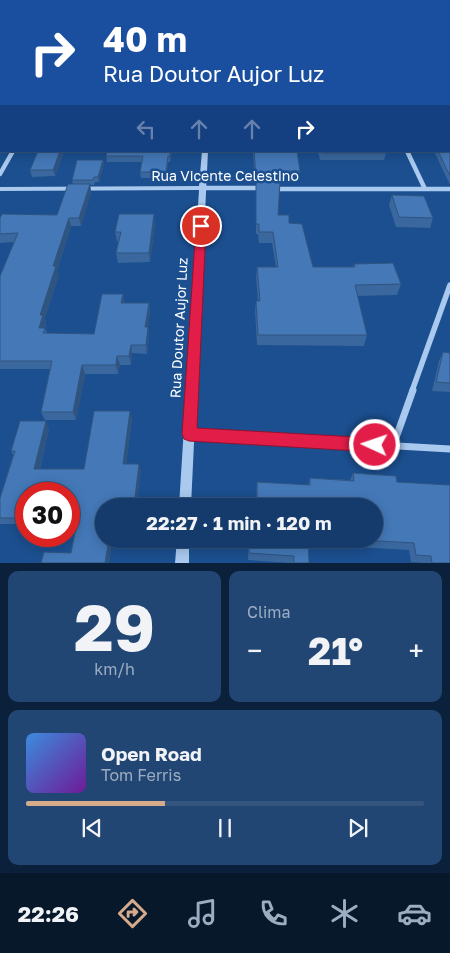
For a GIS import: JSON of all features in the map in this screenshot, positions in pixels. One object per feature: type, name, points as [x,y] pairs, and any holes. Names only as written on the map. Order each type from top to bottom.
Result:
[{"type":"street","points":[[0,174],[12,152]]},
{"type":"street","name":"Rua Doutor Aujor Luz","points":[[185,498],[205,152]]},
{"type":"street","points":[[407,152],[425,189]]},
{"type":"street","name":"Rua Vicente Celestino","points":[[0,188],[450,190]]},
{"type":"street","points":[[393,446],[450,287]]},
{"type":"street","points":[[189,434],[450,449]]},
{"type":"street","points":[[182,563],[183,548]]},
{"type":"building","points":[[38,152],[60,152],[53,170],[30,170]]},
{"type":"building","points":[[107,152],[170,152],[166,172],[140,172],[143,156],[106,156]]},
{"type":"building","points":[[254,152],[297,152],[300,171],[280,171],[280,176],[256,176]]},
{"type":"building","points":[[322,152],[386,153],[322,153]]},
{"type":"building","points":[[438,152],[450,152],[450,176]]},
{"type":"building","points":[[77,160],[103,160],[98,177],[94,177],[93,180],[72,180]]},
{"type":"building","points":[[256,182],[280,182],[278,215],[289,215],[289,223],[302,224],[313,267],[355,267],[354,264],[393,263],[401,284],[355,285],[367,335],[258,335],[256,301],[260,301],[257,267],[278,267],[273,232],[259,232],[259,224],[256,224]]},
{"type":"building","points":[[68,184],[90,184],[79,218],[69,218],[53,266],[56,266],[40,315],[43,315],[39,328],[45,328],[43,333],[94,334],[102,294],[123,294],[121,303],[149,303],[145,327],[148,327],[146,345],[131,345],[129,356],[117,356],[116,365],[82,365],[73,412],[41,412],[52,361],[0,361],[0,276],[18,233],[0,234],[0,218],[2,214],[57,215]]},
{"type":"building","points":[[392,195],[424,196],[433,218],[399,217]]},
{"type":"building","points":[[119,214],[154,214],[149,253],[116,253],[121,232],[115,232]]},
{"type":"building","points":[[443,352],[450,353],[450,383],[436,382]]},
{"type":"building","points":[[94,411],[130,411],[123,464],[139,464],[135,498],[95,498],[95,548],[108,548],[105,563],[41,563],[44,552],[71,553],[72,547],[80,547],[80,482],[15,482],[15,518],[0,518],[0,498],[15,451],[11,451],[20,421],[46,421],[34,469],[84,469]]},
{"type":"building","points":[[353,473],[396,476],[397,482],[450,485],[450,563],[432,563],[431,556],[416,555],[414,543],[383,541],[383,498],[257,498],[257,482],[310,485],[310,478],[354,481]]},
{"type":"building","points":[[249,548],[308,548],[309,563],[294,563],[294,556],[249,553]]},
{"type":"route","points":[[201,226],[189,434],[375,445]]}]
